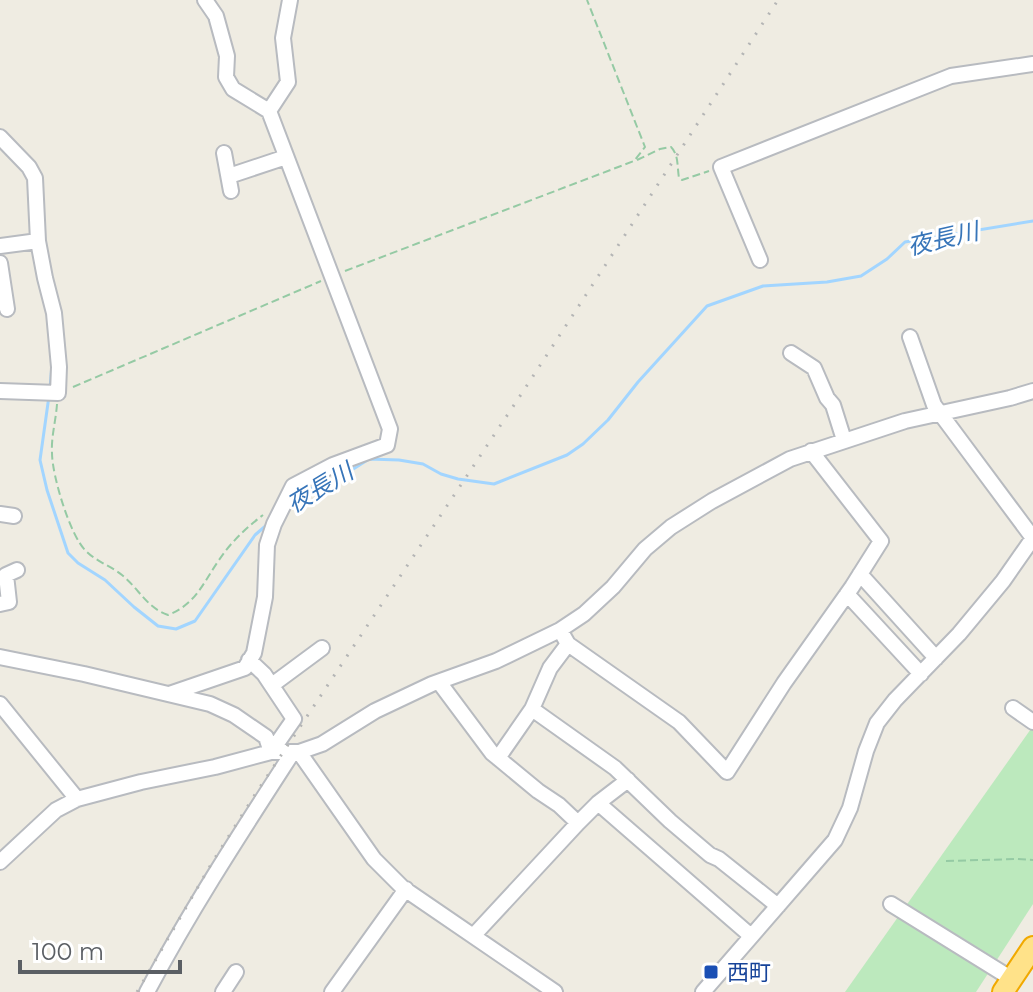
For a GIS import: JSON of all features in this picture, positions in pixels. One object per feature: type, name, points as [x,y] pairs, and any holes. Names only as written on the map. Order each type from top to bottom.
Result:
[{"type":"highway","points":[[1008,985],[1033,947]]},
{"type":"street","points":[[169,694],[245,668],[254,653],[265,597],[267,545],[273,514],[286,500],[293,486],[333,465],[387,445],[390,429],[269,111],[233,89],[226,77],[227,56],[216,16],[205,0]]},
{"type":"street","points":[[269,111],[288,82],[283,38],[290,0]]},
{"type":"street","points":[[760,260],[721,167],[951,76],[1033,64]]},
{"type":"street","points":[[0,137],[29,167],[35,178],[34,242],[54,313],[59,367],[51,394],[0,391]]},
{"type":"street","points":[[224,153],[230,184],[286,157]]},
{"type":"street","points":[[0,246],[34,242]]},
{"type":"street","points":[[0,263],[7,309]]},
{"type":"street","points":[[703,992],[825,853],[840,832],[850,808],[873,730],[895,700],[1003,581],[1033,538],[934,405],[910,337]]},
{"type":"street","points":[[791,353],[814,368],[833,405],[844,440]]},
{"type":"street","points":[[0,862],[56,810],[77,799],[271,752],[296,752],[322,744],[375,711],[496,661],[560,630],[584,614],[613,587],[645,549],[671,527],[750,479],[790,459],[905,421],[1033,391]]},
{"type":"street","points":[[560,630],[568,644],[679,722],[727,772],[881,541],[811,451]]},
{"type":"street","points":[[0,604],[9,602],[6,575],[17,570]]},
{"type":"street","points":[[860,574],[936,658]]},
{"type":"street","points":[[847,594],[921,674]]},
{"type":"street","points":[[498,758],[532,709],[550,668],[568,644]]},
{"type":"street","points":[[272,685],[322,648]]},
{"type":"street","points":[[0,657],[210,704],[234,715],[266,737],[271,752]]},
{"type":"street","points":[[249,660],[264,674],[294,719],[271,752]]},
{"type":"street","points":[[439,682],[492,753],[578,823]]},
{"type":"street","points":[[0,704],[77,799]]},
{"type":"street","points":[[1013,708],[1033,722]]},
{"type":"street","points":[[532,709],[615,768],[686,835],[778,906]]},
{"type":"street","points":[[296,752],[374,859],[406,889],[555,992]]},
{"type":"street","points":[[147,992],[226,855],[296,752]]},
{"type":"street","points":[[474,935],[578,823],[628,780]]},
{"type":"street","points":[[598,803],[751,936]]},
{"type":"street","points":[[332,992],[406,889]]},
{"type":"street","points":[[891,904],[1008,985]]},
{"type":"street","points":[[228,990],[236,972]]},
{"type":"path","points":[[587,0],[645,147],[634,161]]},
{"type":"path","points":[[273,514],[242,531],[198,594],[182,610],[168,615],[156,610],[121,574],[84,549],[72,529],[57,482],[52,453],[51,394],[332,276],[660,149],[671,147],[674,151],[682,180],[721,167]]},
{"type":"path","points":[[946,861],[1033,860]]},
{"type":"green space","points":[[1033,726],[1033,904],[976,992],[845,992]]},
{"type":"waterway","name":"夜長川","points":[[292,501],[369,459],[423,464],[458,479],[494,484],[567,455],[583,444],[608,420],[707,306],[763,286],[827,282],[861,276],[887,259],[905,242],[1033,221]]},
{"type":"waterway","name":"夜長川","points":[[50,388],[52,364]]},
{"type":"waterway","name":"夜長川","points":[[49,396],[40,460],[68,553],[158,626],[176,629],[195,621],[255,535],[269,523]]},
{"type":"railway","points":[[137,992],[256,793],[778,0]]},
{"type":"place","name":"西町","points":[[711,972]]}]
